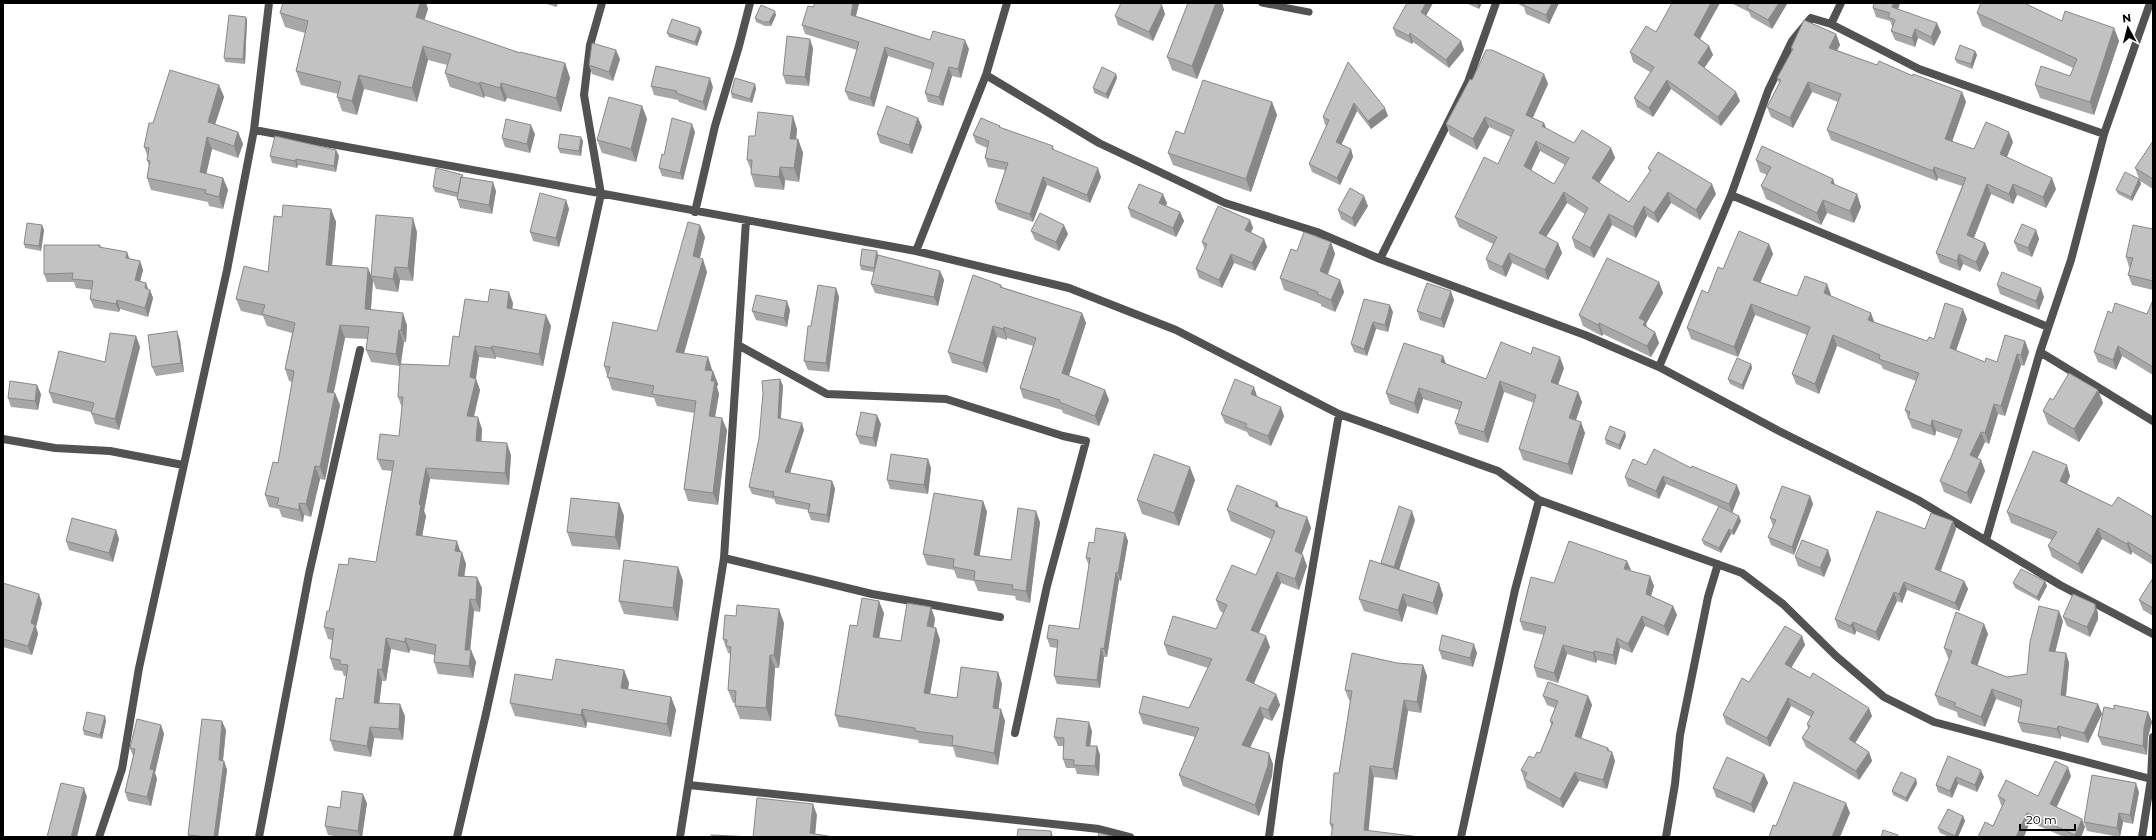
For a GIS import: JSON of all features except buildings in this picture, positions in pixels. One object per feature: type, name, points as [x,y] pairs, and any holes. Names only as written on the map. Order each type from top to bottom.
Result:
[{"type":"street","points":[[99,837],[122,769],[139,668],[227,270],[254,130],[269,3]]},
{"type":"street","points":[[456,837],[485,718],[601,194],[584,95],[590,45],[602,3]]},
{"type":"street","points":[[695,212],[715,126],[750,3]]},
{"type":"street","points":[[916,250],[986,75],[1007,3]]},
{"type":"street","points":[[1380,259],[1468,82],[1496,3]]},
{"type":"street","points":[[1831,24],[1841,3]]},
{"type":"street","points":[[1986,540],[2040,352],[2071,260],[2104,134],[2150,3]]},
{"type":"street","points":[[1659,367],[1731,195],[1768,91],[1792,41],[1811,18],[1831,24],[1918,69],[2104,134]]},
{"type":"street","points":[[986,75],[1099,143],[1225,203],[1317,232],[1380,259],[1585,334],[1659,367],[1779,431],[1918,500],[2060,584],[2153,634]]},
{"type":"street","points":[[254,130],[695,212],[916,250],[1069,288],[1176,330],[1339,414],[1498,471],[1539,500],[1742,573],[1783,604],[1836,656],[1884,697],[1934,722],[2151,779]]},
{"type":"street","points":[[1731,195],[2048,327]]},
{"type":"street","points":[[680,837],[724,558],[746,221]]},
{"type":"street","points":[[738,345],[827,394],[946,399],[1063,436],[1086,441],[1047,586],[1015,733]]},
{"type":"street","points":[[259,837],[307,582],[360,350]]},
{"type":"street","points":[[2040,352],[2153,421]]},
{"type":"street","points":[[1269,837],[1279,762],[1339,414]]},
{"type":"street","points":[[3,439],[56,448],[110,451],[183,465]]},
{"type":"street","points":[[1461,837],[1515,590],[1539,500]]},
{"type":"street","points":[[724,558],[872,594],[1000,617]]},
{"type":"street","points":[[1666,837],[1675,784],[1680,735],[1708,596],[1718,564]]},
{"type":"street","points":[[2142,837],[2151,779],[2153,737]]},
{"type":"street","points":[[689,785],[1099,829],[1130,837]]},
{"type":"lane","points":[[1262,3],[1309,12]]}]
